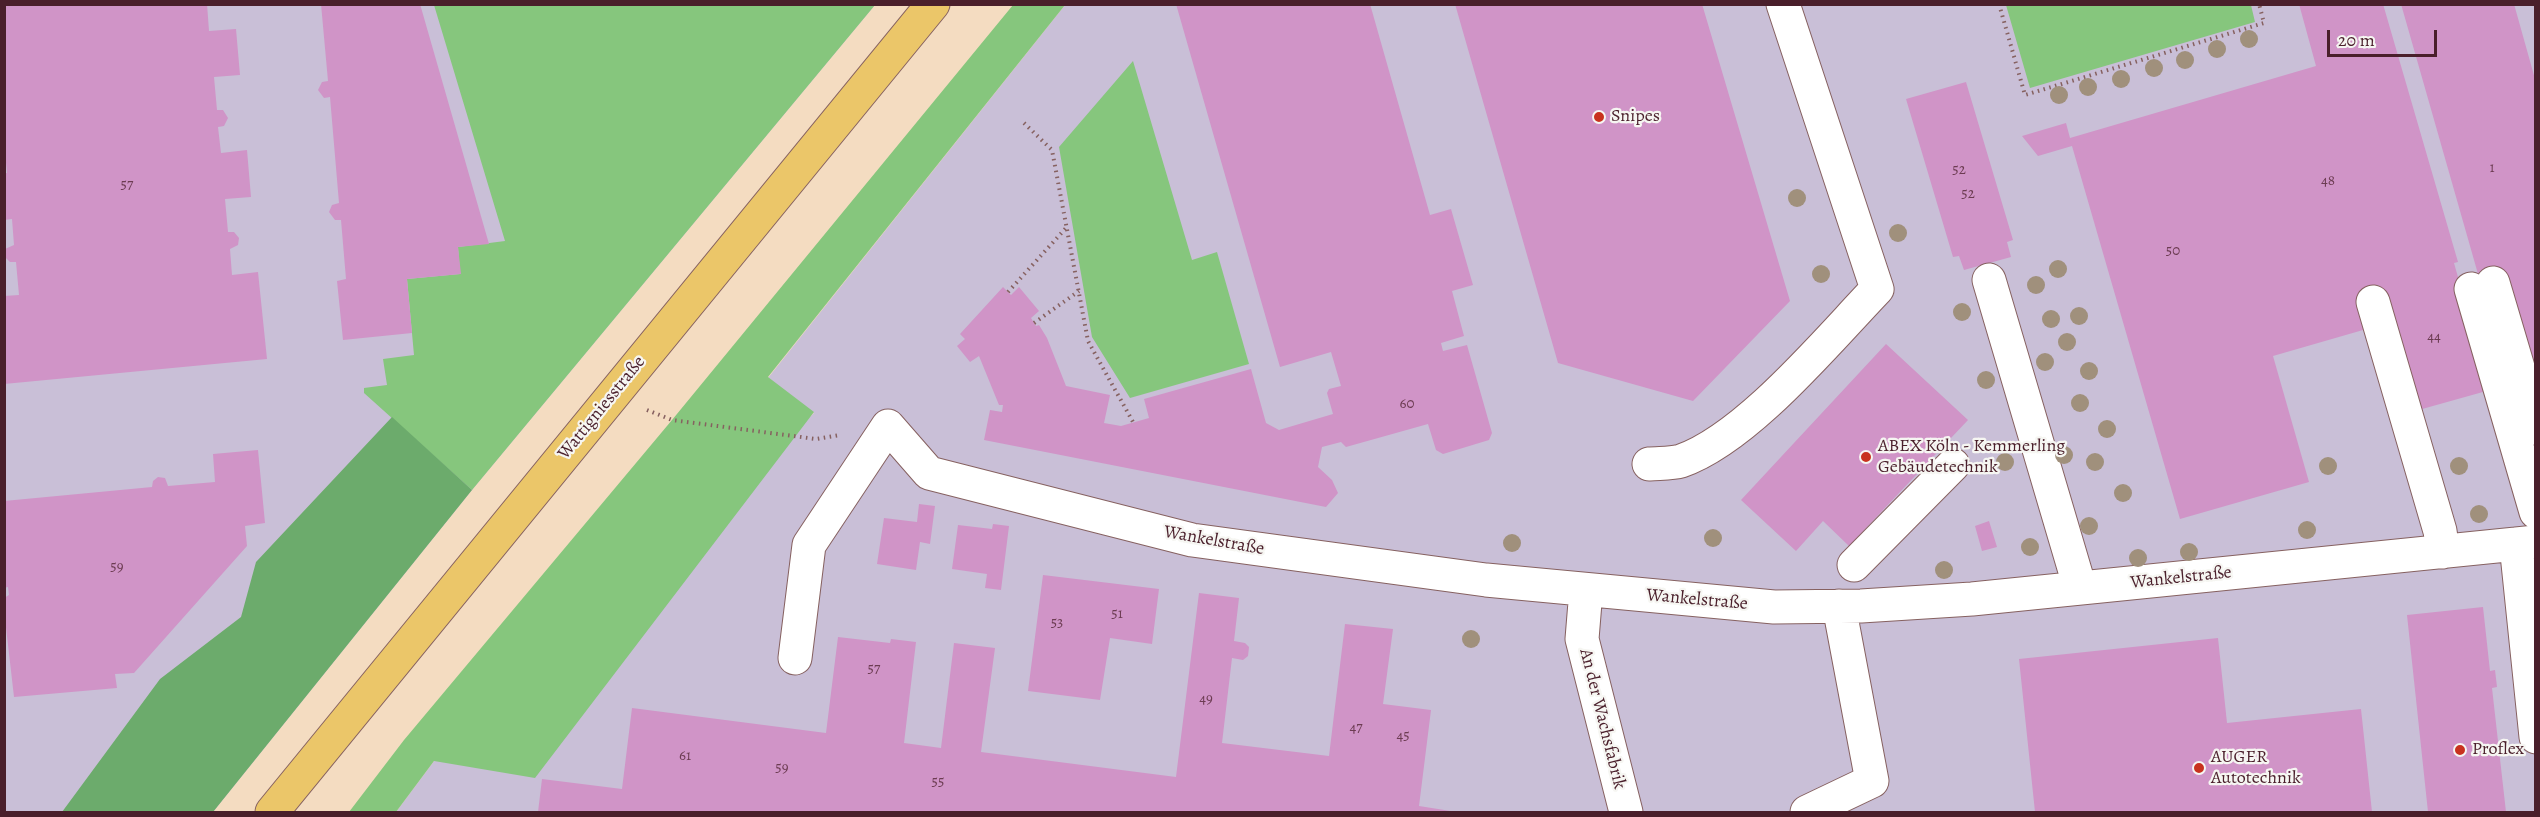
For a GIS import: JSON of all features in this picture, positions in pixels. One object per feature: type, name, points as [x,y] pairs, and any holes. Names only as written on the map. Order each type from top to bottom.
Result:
[{"type":"main road","name":"Wattigniesstraße","points":[[272,813],[933,4]]},
{"type":"street","points":[[1649,464],[1679,461],[1715,445],[1760,409],[1877,290],[1783,4]]},
{"type":"street","points":[[1989,280],[2080,588]]},
{"type":"street","points":[[2535,428],[2482,286],[2535,512]]},
{"type":"street","points":[[2373,302],[2440,531],[2443,552]]},
{"type":"street","points":[[795,658],[809,545],[888,426]]},
{"type":"street","name":"Wankelstraße","points":[[888,426],[930,473],[1192,540],[1486,580],[1774,607],[1972,599],[2526,543]]},
{"type":"street","points":[[1854,565],[1953,465]]},
{"type":"street","points":[[2526,543],[2535,737]]},
{"type":"street","name":"An der Wachsfabrik","points":[[1586,590],[1582,639],[1626,813]]},
{"type":"street","points":[[1807,813],[1872,781],[1839,606]]},
{"type":"path","points":[[1999,4],[2025,95],[2264,23],[2259,4]]},
{"type":"path","points":[[1024,123],[1052,150],[1088,341],[1133,422]]},
{"type":"path","points":[[1008,292],[1066,227]]},
{"type":"path","points":[[1034,322],[1078,291]]},
{"type":"path","points":[[613,396],[672,420],[816,439],[888,426]]},
{"type":"shaded area","points":[[5,5],[875,5],[472,490],[213,812],[5,812]]},
{"type":"shaded area","points":[[1065,5],[2535,5],[2535,812],[396,812],[434,761],[814,413],[768,378]]},
{"type":"green space","points":[[434,5],[875,5],[472,490],[364,393],[364,388],[387,385],[383,359],[414,355],[407,279],[460,274],[458,247],[505,241]]},
{"type":"green space","points":[[1013,5],[1065,5],[768,377],[814,412],[535,778],[434,761],[396,812],[349,812],[404,740],[672,420]]},
{"type":"green space","points":[[2006,5],[2251,5],[2255,22],[2030,88]]},
{"type":"green space","points":[[1133,61],[1192,260],[1217,252],[1249,364],[1130,398],[1092,337],[1059,147]]},
{"type":"green space","points":[[392,417],[472,490],[213,812],[62,812],[160,679],[241,617],[256,562]]},
{"type":"building","points":[[4,4],[207,4],[209,31],[236,29],[240,75],[214,77],[217,110],[223,110],[228,118],[224,126],[218,127],[221,153],[247,150],[251,197],[225,199],[228,232],[234,232],[239,238],[238,245],[230,249],[232,275],[258,272],[267,359],[4,384],[4,296],[19,295],[16,262],[10,262],[4,256],[5,249],[14,245],[12,219],[4,220],[4,173],[7,173],[4,142]]},
{"type":"building","points":[[321,4],[420,4],[489,244],[458,247],[461,274],[407,279],[412,333],[343,340],[337,281],[346,279],[341,220],[335,220],[329,212],[332,205],[339,203],[330,97],[324,98],[318,90],[322,82],[328,81]]},
{"type":"building","points":[[1176,4],[1370,4],[1430,215],[1451,209],[1473,285],[1452,291],[1464,336],[1441,343],[1443,351],[1467,345],[1492,433],[1489,440],[1443,454],[1436,450],[1428,424],[1346,447],[1341,442],[1322,447],[1318,467],[1332,480],[1338,493],[1326,507],[984,440],[990,410],[1002,412],[1003,405],[999,405],[979,356],[970,362],[957,346],[965,339],[960,334],[1003,287],[1011,295],[1019,287],[1039,311],[1031,318],[1036,326],[1039,325],[1047,338],[1066,386],[1110,395],[1104,423],[1121,426],[1149,418],[1144,399],[1251,369],[1266,423],[1279,430],[1333,414],[1327,393],[1329,389],[1341,386],[1331,352],[1280,367]]},
{"type":"building","points":[[1455,4],[1702,4],[1790,301],[1693,401],[1558,363]]},
{"type":"building","points":[[2299,4],[2383,4],[2458,262],[2454,263],[2490,390],[2415,411],[2379,285],[2359,291],[2370,328],[2273,356],[2309,482],[2180,519],[2072,146],[2038,156],[2022,136],[2066,123],[2070,138],[2316,66]]},
{"type":"building","points":[[2401,4],[2514,4],[2535,79],[2535,377],[2531,378],[2499,268],[2478,274]]},
{"type":"building","points":[[1966,82],[2013,240],[2007,242],[2011,257],[1964,270],[1959,256],[1953,257],[1906,99]]},
{"type":"building","points":[[1886,344],[1968,420],[1849,546],[1823,521],[1796,551],[1741,500]]},
{"type":"building","points":[[258,450],[265,523],[245,526],[247,546],[134,673],[115,674],[117,688],[14,697],[4,610],[4,598],[9,595],[8,587],[4,588],[4,501],[152,487],[153,481],[158,477],[165,478],[168,486],[215,482],[213,454]]},
{"type":"building","points":[[919,504],[935,506],[930,544],[920,542],[916,570],[877,564],[884,518],[917,522]]},
{"type":"building","points":[[1989,521],[1997,547],[1982,551],[1975,526]]},
{"type":"building","points":[[993,524],[1009,526],[1001,590],[985,588],[987,574],[952,569],[958,525],[992,529]]},
{"type":"building","points":[[1043,575],[1159,589],[1152,644],[1110,638],[1100,700],[1028,691]]},
{"type":"building","points":[[1199,593],[1239,598],[1234,641],[1245,643],[1249,647],[1248,656],[1243,660],[1232,658],[1222,743],[1329,756],[1345,624],[1393,629],[1383,704],[1431,710],[1419,806],[1457,812],[538,812],[542,779],[622,789],[632,708],[826,733],[838,637],[890,643],[891,639],[916,642],[904,743],[941,748],[954,643],[995,648],[981,752],[1176,777]]},
{"type":"building","name":"Proflex","points":[[2483,607],[2490,671],[2495,670],[2497,687],[2492,688],[2506,812],[2428,812],[2407,615]]},
{"type":"building","name":"AUGER Autotechnik","points":[[2218,638],[2227,723],[2361,709],[2372,812],[2035,812],[2019,659]]},
{"type":"place","name":"Snipes","points":[[1599,117]]},
{"type":"place","name":"ABEX Köln - Kemmerling Gebäudetechnik","points":[[1866,457]]},
{"type":"place","name":"Proflex","points":[[2460,750]]},
{"type":"place","name":"AUGER Autotechnik","points":[[2199,768]]}]
